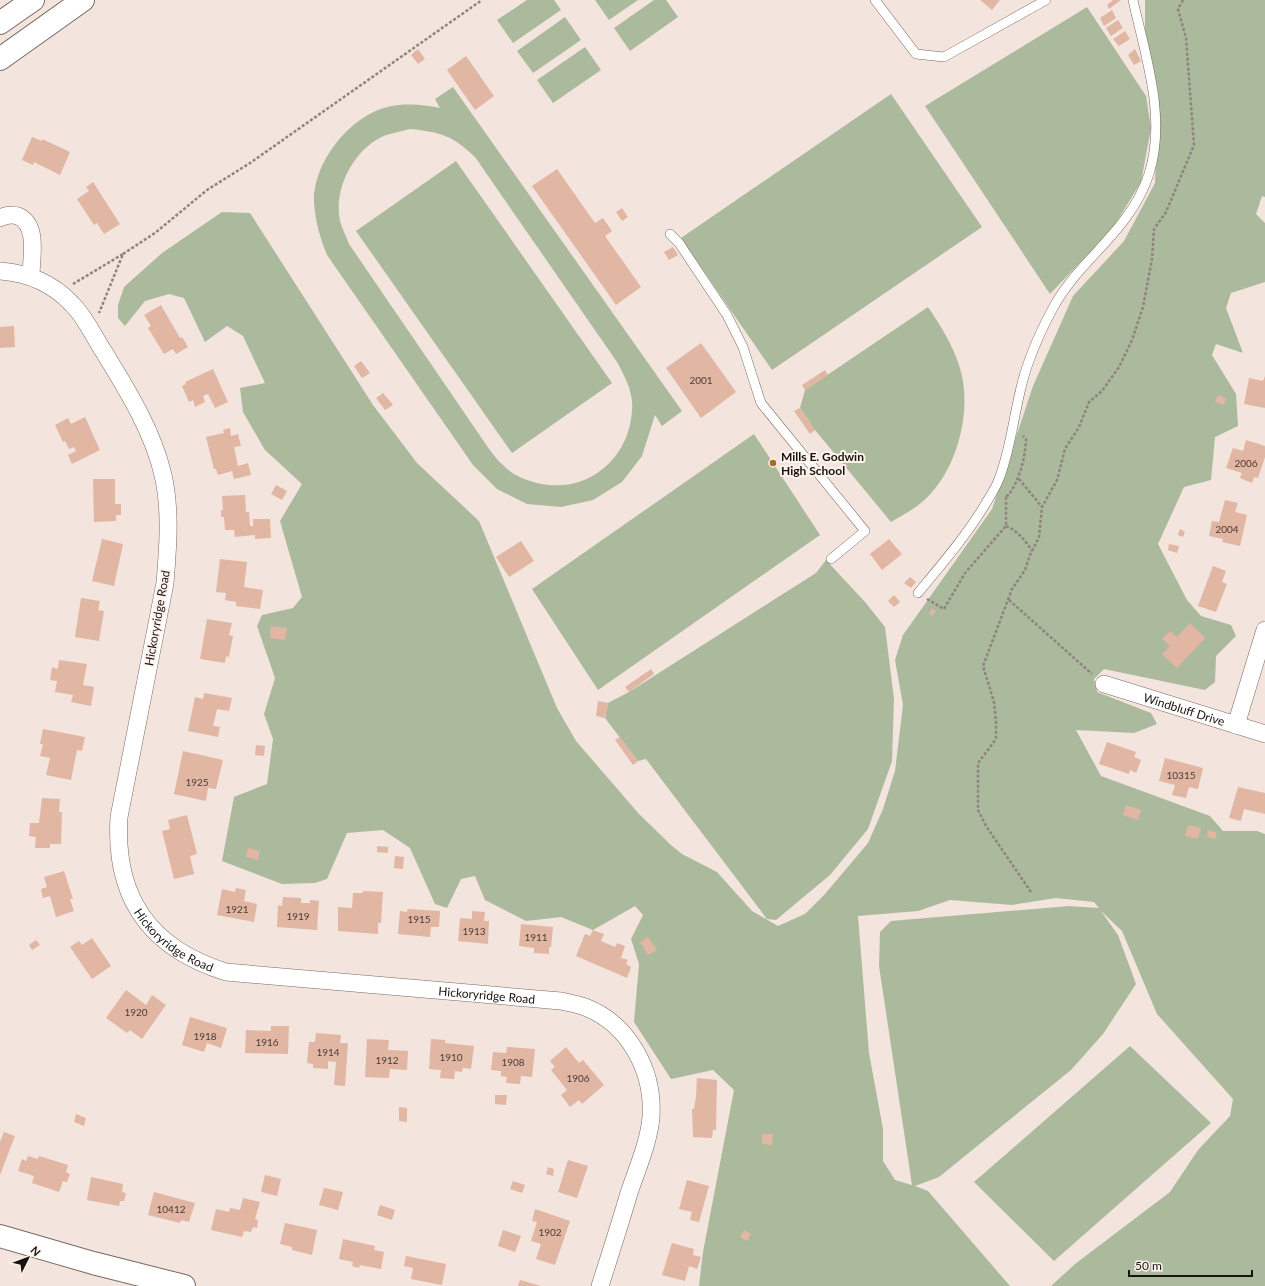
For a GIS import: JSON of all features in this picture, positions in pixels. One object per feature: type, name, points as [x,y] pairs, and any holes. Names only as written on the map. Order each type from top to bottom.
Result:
[{"type":"street","points":[[0,23],[33,0]]},
{"type":"street","points":[[0,59],[83,0]]},
{"type":"street","points":[[5,216],[24,219],[32,231],[31,276]]},
{"type":"street","name":"Hickoryridge Road","points":[[4,272],[31,276],[52,287],[72,304],[92,332],[145,425],[162,474],[168,510],[168,544],[164,583],[119,816],[118,842],[120,863],[125,882],[137,908],[148,924],[163,940],[180,953],[202,965],[226,972],[561,1001],[584,1007],[611,1022],[628,1040],[644,1067],[650,1094],[650,1118],[643,1148],[600,1286]]},
{"type":"street","points":[[1236,725],[1265,630]]},
{"type":"street","name":"Windbluff Drive","points":[[1104,684],[1265,734]]},
{"type":"street","points":[[0,1236],[130,1280],[184,1286]]},
{"type":"lane","points":[[876,0],[916,54],[944,57],[1046,0]]},
{"type":"lane","points":[[918,593],[972,526],[999,481],[1026,371],[1053,308],[1063,291],[1122,226],[1136,204],[1149,173],[1154,147],[1156,112],[1150,75],[1133,0]]},
{"type":"lane","points":[[670,234],[678,243],[727,315],[743,347],[761,404],[865,531],[831,559]]},
{"type":"path","points":[[59,293],[155,233],[207,190],[250,163],[482,0]]},
{"type":"path","points":[[1031,892],[986,826],[978,810],[978,763],[996,739],[994,702],[983,666],[1012,589],[1025,570],[1039,537],[1042,507],[1057,480],[1065,449],[1079,427],[1089,402],[1106,385],[1119,367],[1132,340],[1143,306],[1152,259],[1154,229],[1166,212],[1194,145],[1186,38],[1178,9],[1183,0]]},
{"type":"path","points":[[92,332],[122,254]]},
{"type":"path","points":[[1019,479],[1042,507]]},
{"type":"path","points":[[918,593],[944,609],[965,573],[1006,526],[1006,496]]},
{"type":"path","points":[[1006,526],[1013,529],[1023,537],[1032,551]]},
{"type":"path","points":[[1009,600],[1104,684]]},
{"type":"green space","points":[[527,0],[554,0],[561,10],[513,43],[497,20]]},
{"type":"green space","points":[[595,0],[638,0],[609,20]]},
{"type":"green space","points":[[654,0],[666,0],[678,17],[630,51],[614,28]]},
{"type":"green space","points":[[1145,0],[1265,0],[1265,197],[1262,196],[1256,214],[1265,223],[1265,282],[1231,293],[1226,308],[1243,353],[1216,344],[1212,355],[1236,394],[1238,426],[1215,437],[1211,480],[1184,487],[1158,544],[1187,600],[1201,616],[1231,625],[1236,636],[1216,656],[1215,682],[1205,690],[1104,669],[1094,679],[1097,692],[1151,713],[1157,724],[1134,733],[1076,730],[1101,776],[1210,816],[1223,831],[1257,831],[1265,834],[1265,1286],[1051,1286],[1075,1264],[1170,1192],[1198,1150],[1230,1116],[1233,1099],[1157,1014],[1122,931],[1101,911],[1118,935],[1136,984],[1103,1034],[1071,1070],[939,1177],[915,1186],[928,1191],[1010,1286],[699,1286],[703,1252],[734,1090],[713,1070],[671,1079],[634,1022],[639,964],[631,939],[643,915],[635,906],[593,930],[561,917],[526,921],[485,900],[475,876],[461,879],[447,908],[435,904],[410,848],[383,830],[347,833],[327,879],[315,883],[282,884],[222,861],[234,797],[267,784],[273,739],[264,714],[275,678],[257,626],[262,615],[293,608],[302,597],[280,521],[302,484],[265,450],[243,412],[240,388],[265,383],[243,336],[227,326],[205,342],[184,298],[169,294],[145,301],[125,326],[118,318],[118,305],[124,287],[162,253],[222,212],[250,213],[373,405],[417,463],[479,521],[557,708],[576,741],[639,814],[672,846],[682,854],[717,872],[752,911],[778,926],[805,914],[825,894],[868,843],[883,809],[895,771],[903,705],[895,660],[903,635],[992,509],[1033,386],[1073,296],[1124,241],[1155,183],[1158,92],[1145,45]],"holes":[[[1056,898],[1094,902],[1099,908],[1069,906],[891,921],[880,932],[879,966],[912,1185],[895,1180],[883,1161],[883,1129],[869,1053],[858,916],[918,911],[950,900],[1012,905]]]},
{"type":"green space","points":[[1087,7],[1146,96],[1151,128],[1141,182],[1113,228],[1050,294],[925,106]]},
{"type":"green space","points":[[565,17],[581,40],[533,73],[517,51]]},
{"type":"green space","points":[[585,47],[601,70],[553,103],[537,80]]},
{"type":"green space","points":[[453,87],[682,411],[662,426],[655,415],[642,456],[622,482],[593,500],[561,507],[527,504],[497,489],[473,465],[327,255],[318,229],[314,202],[315,186],[328,155],[349,129],[363,118],[377,110],[392,106],[404,105],[422,105],[440,108],[435,99]],"holes":[[[410,129],[446,136],[460,144],[475,157],[617,362],[623,373],[632,398],[632,411],[629,429],[623,445],[614,458],[602,470],[588,478],[572,484],[555,485],[537,483],[523,479],[507,469],[487,446],[349,244],[340,221],[339,208],[343,182],[349,170],[356,159],[375,141],[386,135]]]},
{"type":"green space","points":[[891,94],[982,227],[772,370],[681,238]]},
{"type":"green space","points":[[456,161],[612,383],[512,453],[356,231]]},
{"type":"green space","points":[[928,307],[946,335],[959,365],[963,382],[963,420],[953,458],[945,475],[934,490],[922,502],[891,522],[815,430],[800,408],[805,390]]},
{"type":"green space","points":[[754,434],[820,535],[598,690],[532,589]]},
{"type":"green space","points":[[826,560],[865,602],[885,627],[894,699],[892,761],[868,829],[830,875],[776,920],[767,919],[646,759],[638,761],[605,718],[608,703],[629,692],[816,573]]},
{"type":"green space","points":[[1130,1046],[1211,1123],[1054,1261],[974,1182]]},
{"type":"building","points":[[980,0],[1000,0],[992,10]]},
{"type":"building","points":[[1113,0],[1121,0],[1109,9],[1107,5]]},
{"type":"building","points":[[1112,10],[1116,18],[1104,26],[1100,18]]},
{"type":"building","points":[[1118,20],[1123,28],[1111,36],[1106,28]]},
{"type":"building","points":[[1125,31],[1130,39],[1119,46],[1113,39]]},
{"type":"building","points":[[418,49],[425,59],[418,64],[411,55]]},
{"type":"building","points":[[1135,49],[1141,61],[1134,65],[1128,55]]},
{"type":"building","points":[[466,56],[494,96],[475,110],[447,70]]},
{"type":"building","points":[[32,137],[42,141],[42,139],[70,152],[60,175],[34,162],[33,165],[22,160]]},
{"type":"building","points":[[557,169],[595,223],[603,218],[612,231],[605,236],[641,287],[616,305],[532,186]]},
{"type":"building","points":[[93,182],[120,224],[104,234],[97,223],[94,225],[77,199],[89,191],[86,187]]},
{"type":"building","points":[[622,208],[628,217],[622,221],[616,212]]},
{"type":"building","points":[[673,247],[678,255],[669,260],[664,252]]},
{"type":"building","points":[[161,305],[180,338],[182,337],[188,347],[176,354],[173,349],[164,354],[148,328],[151,326],[144,315]]},
{"type":"building","points":[[14,326],[15,347],[0,348],[0,327]]},
{"type":"building","points":[[701,343],[736,392],[701,418],[666,368]]},
{"type":"building","points":[[361,361],[370,373],[362,378],[354,366]]},
{"type":"building","points":[[213,369],[228,402],[215,408],[208,394],[203,396],[205,402],[195,407],[193,400],[189,402],[182,386],[186,384],[185,382]]},
{"type":"building","points":[[825,370],[828,375],[805,390],[802,385]]},
{"type":"building","points":[[1265,376],[1265,408],[1244,404],[1249,378],[1263,381]]},
{"type":"building","points":[[383,393],[393,405],[385,410],[376,398]]},
{"type":"building","points":[[1218,395],[1226,398],[1224,405],[1215,402]]},
{"type":"building","points":[[800,408],[815,430],[810,434],[794,411]]},
{"type":"building","points":[[85,417],[100,450],[72,464],[68,455],[76,451],[74,447],[69,449],[65,441],[63,442],[55,425],[68,418],[71,424]]},
{"type":"building","points":[[230,428],[231,436],[238,434],[241,446],[234,447],[238,466],[248,463],[251,475],[234,479],[232,471],[218,475],[216,469],[214,469],[206,437],[224,433],[223,430]]},
{"type":"building","points":[[1246,440],[1265,446],[1265,457],[1258,478],[1254,477],[1252,483],[1240,478],[1242,473],[1226,468],[1233,448],[1243,451]]},
{"type":"building","points":[[93,479],[115,479],[115,504],[121,504],[121,515],[116,515],[116,521],[94,522]]},
{"type":"building","points":[[276,485],[287,491],[282,500],[271,494]]},
{"type":"building","points":[[245,495],[246,512],[249,512],[250,526],[253,526],[253,519],[270,519],[271,538],[255,539],[255,535],[235,537],[234,530],[225,530],[224,517],[221,517],[221,510],[223,510],[222,496]]},
{"type":"building","points":[[1225,500],[1238,503],[1235,512],[1247,515],[1240,546],[1222,542],[1223,539],[1209,536],[1212,521],[1219,522]]},
{"type":"building","points":[[1180,529],[1185,532],[1183,537],[1178,535]]},
{"type":"building","points":[[102,539],[123,544],[114,586],[92,581]]},
{"type":"building","points":[[889,539],[902,554],[882,570],[870,554]]},
{"type":"building","points":[[521,541],[534,561],[509,577],[496,557]]},
{"type":"building","points":[[1169,544],[1179,546],[1177,553],[1168,550]]},
{"type":"building","points":[[220,559],[247,562],[244,587],[263,590],[260,609],[236,606],[236,602],[225,600],[226,593],[216,592]]},
{"type":"building","points":[[1213,566],[1226,571],[1222,582],[1227,584],[1216,612],[1198,606]]},
{"type":"building","points":[[910,577],[916,582],[911,588],[904,583]]},
{"type":"building","points":[[894,595],[900,602],[894,607],[888,601]]},
{"type":"building","points":[[81,598],[100,601],[98,610],[104,611],[99,641],[75,637]]},
{"type":"building","points":[[932,608],[936,611],[932,616],[929,614]]},
{"type":"building","points":[[207,619],[232,623],[229,635],[233,636],[229,657],[226,656],[225,663],[200,659]]},
{"type":"building","points":[[1190,623],[1205,638],[1177,668],[1162,654],[1170,646],[1162,639],[1170,631],[1177,637]]},
{"type":"building","points":[[271,626],[287,628],[285,640],[270,638]]},
{"type":"building","points":[[59,660],[87,664],[83,685],[94,687],[91,706],[71,702],[73,695],[55,692],[57,681],[50,680],[52,667],[58,669]]},
{"type":"building","points":[[651,669],[654,674],[629,692],[625,687]]},
{"type":"building","points":[[204,693],[232,698],[229,711],[217,709],[213,726],[220,727],[218,737],[188,731],[195,697],[203,699]]},
{"type":"building","points":[[598,701],[608,703],[605,718],[596,716]]},
{"type":"building","points":[[43,729],[85,737],[82,751],[77,750],[71,780],[46,775],[50,758],[40,756],[43,744],[40,744]]},
{"type":"building","points":[[620,737],[638,761],[633,765],[615,740]]},
{"type":"building","points":[[1107,742],[1136,752],[1134,757],[1141,760],[1136,773],[1130,770],[1129,774],[1099,764]]},
{"type":"building","points":[[256,745],[265,746],[264,756],[255,755]]},
{"type":"building","points":[[183,751],[223,760],[216,789],[208,788],[206,801],[174,794]]},
{"type":"building","points":[[1165,758],[1203,768],[1198,789],[1189,787],[1186,798],[1172,795],[1175,785],[1159,781]]},
{"type":"building","points":[[1238,787],[1265,793],[1265,814],[1244,809],[1241,821],[1229,818]]},
{"type":"building","points":[[42,798],[60,799],[59,812],[62,812],[61,844],[50,844],[50,848],[35,848],[36,837],[29,836],[30,823],[39,823]]},
{"type":"building","points":[[1126,805],[1141,810],[1138,820],[1123,815]]},
{"type":"building","points":[[187,815],[197,854],[190,856],[194,874],[174,879],[162,831],[170,829],[168,820]]},
{"type":"building","points":[[1188,825],[1201,828],[1198,839],[1185,836]]},
{"type":"building","points":[[1208,830],[1217,833],[1215,839],[1207,837]]},
{"type":"building","points":[[377,846],[388,847],[388,853],[377,852]]},
{"type":"building","points":[[248,848],[260,851],[258,860],[246,857]]},
{"type":"building","points":[[395,856],[404,857],[403,869],[394,868]]},
{"type":"building","points":[[64,871],[73,899],[70,899],[74,911],[56,917],[50,896],[43,898],[41,889],[47,887],[44,877]]},
{"type":"building","points":[[236,888],[246,890],[244,901],[257,904],[254,922],[217,915],[222,889],[235,892]]},
{"type":"building","points":[[363,891],[383,892],[381,923],[378,923],[378,934],[338,931],[338,907],[352,908],[353,893],[363,893]]},
{"type":"building","points":[[283,897],[301,898],[301,903],[310,903],[310,900],[319,901],[317,930],[277,927],[278,905],[282,906]]},
{"type":"building","points":[[408,909],[440,911],[439,927],[431,927],[430,937],[398,934],[400,911],[407,912]]},
{"type":"building","points":[[472,911],[485,912],[484,921],[489,921],[488,944],[458,941],[460,918],[472,919]]},
{"type":"building","points":[[521,924],[553,927],[549,954],[534,953],[534,948],[519,946]]},
{"type":"building","points":[[593,930],[604,934],[601,941],[615,947],[617,943],[625,946],[621,958],[628,960],[626,964],[631,967],[627,978],[576,956],[585,934],[590,936]]},
{"type":"building","points":[[648,937],[657,950],[648,955],[640,942]]},
{"type":"building","points":[[92,938],[111,966],[92,979],[70,947],[79,941],[82,945]]},
{"type":"building","points":[[36,940],[40,945],[32,950],[29,945]]},
{"type":"building","points":[[126,990],[146,1005],[152,995],[166,1005],[142,1039],[130,1030],[127,1033],[106,1018]]},
{"type":"building","points":[[190,1017],[227,1028],[221,1048],[207,1043],[204,1052],[182,1045]]},
{"type":"building","points":[[271,1026],[289,1026],[288,1054],[245,1053],[246,1030],[271,1031]]},
{"type":"building","points":[[316,1033],[341,1035],[340,1043],[348,1043],[345,1086],[334,1085],[336,1062],[328,1061],[328,1069],[313,1068],[313,1064],[307,1063],[309,1042],[315,1042]]},
{"type":"building","points":[[367,1039],[389,1040],[388,1050],[408,1051],[407,1070],[390,1069],[389,1078],[365,1077]]},
{"type":"building","points":[[431,1039],[445,1040],[445,1043],[474,1046],[471,1069],[463,1068],[462,1072],[455,1071],[454,1079],[440,1078],[441,1070],[429,1069]]},
{"type":"building","points":[[507,1047],[535,1049],[532,1077],[521,1076],[520,1084],[506,1083],[507,1077],[501,1076],[501,1071],[491,1070],[493,1052],[506,1053]]},
{"type":"building","points":[[566,1047],[579,1063],[583,1060],[604,1085],[582,1104],[579,1100],[570,1107],[561,1095],[567,1090],[551,1070],[555,1067],[550,1061]]},
{"type":"building","points":[[697,1078],[717,1080],[716,1130],[713,1130],[712,1138],[693,1137],[692,1109],[694,1109],[696,1097]]},
{"type":"building","points":[[495,1095],[507,1095],[506,1105],[495,1104]]},
{"type":"building","points":[[399,1107],[407,1108],[407,1122],[399,1121]]},
{"type":"building","points":[[76,1114],[86,1118],[84,1126],[74,1122]]},
{"type":"building","points":[[4,1132],[15,1136],[0,1175],[0,1142]]},
{"type":"building","points":[[762,1134],[773,1134],[772,1145],[762,1144]]},
{"type":"building","points":[[28,1156],[38,1159],[39,1156],[68,1165],[66,1172],[70,1174],[67,1182],[63,1181],[59,1192],[32,1183],[34,1176],[18,1171],[22,1159],[26,1161]]},
{"type":"building","points":[[568,1160],[588,1166],[577,1198],[558,1192]]},
{"type":"building","points":[[548,1167],[554,1169],[553,1176],[546,1174]]},
{"type":"building","points":[[265,1175],[281,1179],[277,1196],[261,1192]]},
{"type":"building","points":[[91,1177],[123,1184],[122,1192],[126,1193],[124,1201],[120,1201],[119,1206],[87,1200]]},
{"type":"building","points":[[687,1180],[709,1186],[699,1222],[690,1220],[692,1212],[679,1209]]},
{"type":"building","points":[[513,1181],[525,1185],[522,1193],[510,1189]]},
{"type":"building","points":[[324,1188],[343,1192],[338,1210],[319,1205]]},
{"type":"building","points":[[154,1192],[195,1203],[189,1222],[181,1220],[180,1223],[148,1215]]},
{"type":"building","points":[[243,1198],[260,1202],[255,1219],[258,1220],[257,1228],[253,1227],[251,1232],[244,1231],[242,1237],[211,1230],[216,1209],[229,1212],[230,1208],[240,1210]]},
{"type":"building","points":[[380,1205],[395,1210],[392,1220],[377,1215]]},
{"type":"building","points":[[535,1209],[570,1221],[555,1265],[536,1259],[541,1244],[531,1241],[537,1222],[532,1221]]},
{"type":"building","points":[[285,1223],[317,1230],[312,1255],[292,1250],[292,1247],[280,1244]]},
{"type":"building","points":[[503,1230],[521,1236],[515,1252],[498,1246]]},
{"type":"building","points":[[744,1230],[751,1234],[747,1241],[740,1237]]},
{"type":"building","points":[[343,1239],[375,1246],[374,1250],[384,1252],[381,1269],[360,1265],[359,1268],[352,1266],[353,1262],[339,1259]]},
{"type":"building","points":[[672,1243],[694,1249],[693,1255],[701,1257],[697,1269],[689,1266],[685,1281],[662,1275]]},
{"type":"building","points":[[406,1256],[446,1264],[442,1285],[411,1279],[413,1268],[404,1266]]},
{"type":"building","points":[[520,1280],[541,1286],[518,1286]]},
{"type":"place","name":"Mills E. Godwin High School","points":[[773,463]]}]
